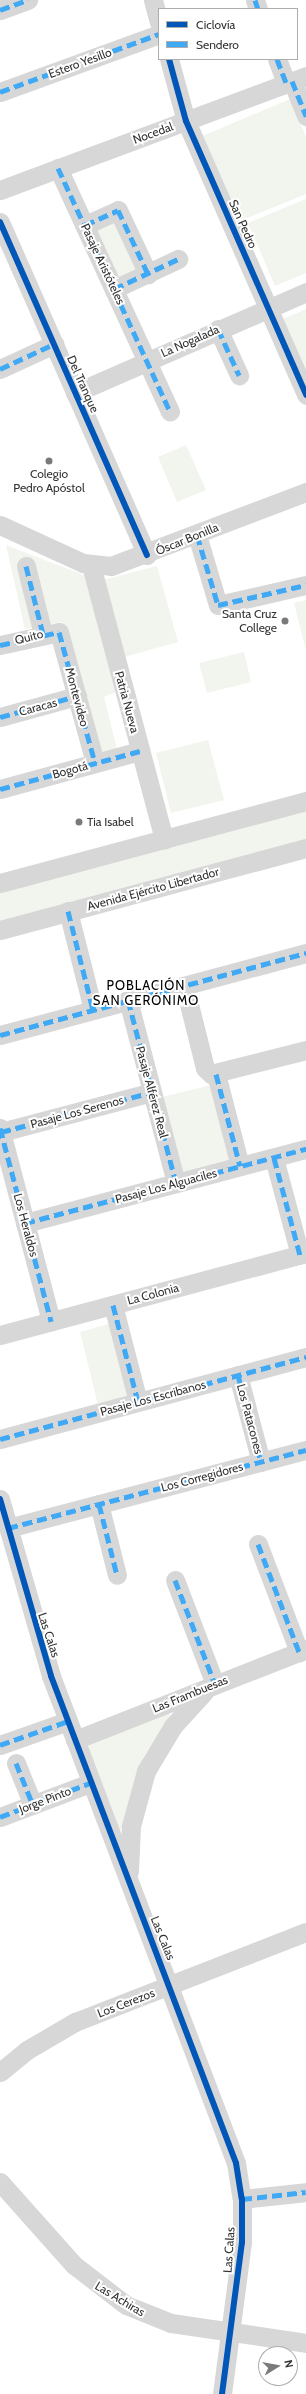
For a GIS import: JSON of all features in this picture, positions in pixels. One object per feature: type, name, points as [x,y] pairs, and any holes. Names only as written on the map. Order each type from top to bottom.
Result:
[{"type":"street","points":[[0,10],[28,0]]},
{"type":"street","points":[[153,0],[158,18]]},
{"type":"street","name":"Estero Yesillo","points":[[0,92],[158,34]]},
{"type":"street","name":"San Pedro","points":[[169,60],[186,121],[306,395]]},
{"type":"street","points":[[278,60],[295,80],[306,116]]},
{"type":"street","name":"Nocedal","points":[[0,190],[295,80]]},
{"type":"street","name":"Pasaje Aristóteles","points":[[58,168],[170,411]]},
{"type":"street","points":[[85,225],[118,210],[148,274]]},
{"type":"street","name":"Del Tranque","points":[[0,222],[147,555]]},
{"type":"street","points":[[114,289],[178,259]]},
{"type":"street","name":"La Nogalada","points":[[75,393],[268,307],[306,292]]},
{"type":"street","points":[[218,329],[239,375]]},
{"type":"street","points":[[0,369],[54,344]]},
{"type":"street","name":"Óscar Bonilla","points":[[0,525],[91,565],[120,565],[306,492]]},
{"type":"street","points":[[197,535],[218,605],[306,585]]},
{"type":"street","name":"Patria Nueva","points":[[91,565],[164,839]]},
{"type":"street","name":"Montevideo","points":[[26,566],[50,632],[77,696],[95,763]]},
{"type":"street","name":"Quito","points":[[0,645],[50,632]]},
{"type":"street","name":"Caracas","points":[[0,717],[77,696]]},
{"type":"street","name":"Bogotá","points":[[0,789],[140,751]]},
{"type":"street","points":[[0,883],[306,801]]},
{"type":"street","name":"Avenida Ejército Libertador","points":[[0,930],[306,848]]},
{"type":"street","points":[[68,911],[93,1010]]},
{"type":"street","points":[[0,1035],[306,952]]},
{"type":"street","name":"Pasaje Alférez Real","points":[[128,1000],[176,1183]]},
{"type":"street","points":[[189,1004],[206,1071],[216,1074],[306,1050]]},
{"type":"street","points":[[216,1074],[240,1166]]},
{"type":"street","name":"Pasaje Los Serenos","points":[[1,1130],[152,1092]]},
{"type":"street","name":"Los Heraldos","points":[[1,1130],[51,1321]]},
{"type":"street","name":"Pasaje Los Alguaciles","points":[[25,1223],[306,1149]]},
{"type":"street","points":[[274,1158],[303,1254]]},
{"type":"street","name":"La Colonia","points":[[0,1335],[303,1254]]},
{"type":"street","points":[[113,1305],[138,1402]]},
{"type":"street","name":"Pasaje Los Escribanos","points":[[0,1439],[306,1357]]},
{"type":"street","name":"Los Patacones","points":[[238,1375],[261,1462]]},
{"type":"street","name":"Los Corregidores","points":[[8,1528],[306,1450]]},
{"type":"street","name":"Las Calas","points":[[0,1499],[37,1635],[68,1722],[90,1783],[171,1986],[231,2145],[242,2199],[241,2262],[222,2394]]},
{"type":"street","points":[[99,1504],[117,1574]]},
{"type":"street","points":[[258,1544],[303,1651]]},
{"type":"street","points":[[175,1580],[215,1684]]},
{"type":"street","name":"Las Frambuesas","points":[[75,1740],[215,1684],[303,1651]]},
{"type":"street","name":"Las Calas","points":[[130,1885],[131,1826],[146,1771],[173,1726],[215,1684]]},
{"type":"street","points":[[0,1745],[68,1722]]},
{"type":"street","points":[[16,1764],[33,1805]]},
{"type":"street","name":"Jorge Pinto","points":[[0,1817],[90,1783]]},
{"type":"street","name":"Los Cerezos","points":[[0,2072],[60,2029],[306,1932]]},
{"type":"street","name":"Las Achiras","points":[[0,2182],[74,2265],[114,2298],[171,2323],[306,2343]]},
{"type":"street","points":[[242,2199],[306,2192]]},
{"type":"shaded area","points":[[290,99],[306,137],[306,194],[235,223],[200,137]]},
{"type":"shaded area","points":[[306,199],[306,273],[275,286],[248,223]]},
{"type":"shaded area","points":[[114,215],[139,271],[117,282],[92,226]]},
{"type":"shaded area","points":[[306,309],[306,372],[283,319]]},
{"type":"shaded area","points":[[186,445],[206,490],[177,502],[158,457]]},
{"type":"shaded area","points":[[6,545],[89,577],[116,692],[104,697],[117,749],[96,754],[62,622],[25,629]]},
{"type":"shaded area","points":[[157,566],[178,642],[124,657],[103,580]]},
{"type":"shaded area","points":[[306,600],[306,651],[294,603]]},
{"type":"shaded area","points":[[244,652],[251,682],[207,693],[199,663]]},
{"type":"shaded area","points":[[208,740],[224,800],[171,813],[156,753]]},
{"type":"shaded area","points":[[306,807],[306,840],[0,921],[0,889]]},
{"type":"shaded area","points":[[211,1085],[231,1161],[183,1174],[158,1098]]},
{"type":"shaded area","points":[[112,1323],[130,1396],[98,1405],[80,1332]]},
{"type":"shaded area","points":[[168,1710],[170,1715],[143,1758],[122,1829],[115,1832],[86,1752],[91,1740]]},
{"type":"marked path","points":[[0,10],[28,0]]},
{"type":"marked path","points":[[255,0],[258,8]]},
{"type":"marked path","points":[[0,92],[158,34]]},
{"type":"marked path","points":[[277,60],[286,83]]},
{"type":"marked path","points":[[292,81],[306,116]]},
{"type":"marked path","points":[[58,168],[170,411]]},
{"type":"marked path","points":[[85,225],[118,210],[148,274]]},
{"type":"marked path","points":[[114,289],[178,259]]},
{"type":"marked path","points":[[218,329],[239,375]]},
{"type":"marked path","points":[[0,369],[54,344]]},
{"type":"marked path","points":[[197,535],[218,605],[306,585]]},
{"type":"marked path","points":[[26,566],[43,634]]},
{"type":"marked path","points":[[0,645],[59,632],[95,763]]},
{"type":"marked path","points":[[0,717],[77,696]]},
{"type":"marked path","points":[[0,789],[140,751]]},
{"type":"marked path","points":[[68,911],[93,1010]]},
{"type":"marked path","points":[[0,1035],[306,953]]},
{"type":"marked path","points":[[128,1000],[176,1183]]},
{"type":"marked path","points":[[216,1074],[240,1166]]},
{"type":"marked path","points":[[1,1132],[152,1092]]},
{"type":"marked path","points":[[0,1128],[51,1321]]},
{"type":"marked path","points":[[25,1223],[306,1149]]},
{"type":"marked path","points":[[274,1158],[300,1255]]},
{"type":"marked path","points":[[113,1305],[138,1402]]},
{"type":"marked path","points":[[0,1439],[306,1357]]},
{"type":"marked path","points":[[238,1375],[261,1462]]},
{"type":"marked path","points":[[8,1528],[306,1450]]},
{"type":"marked path","points":[[99,1504],[117,1575]]},
{"type":"marked path","points":[[258,1544],[299,1652]]},
{"type":"marked path","points":[[175,1580],[215,1684]]},
{"type":"marked path","points":[[0,1745],[68,1721]]},
{"type":"marked path","points":[[16,1763],[33,1805]]},
{"type":"marked path","points":[[0,1817],[90,1783]]},
{"type":"marked path","points":[[242,2199],[306,2192]]},
{"type":"cycle path","points":[[169,60],[186,121],[306,395]]},
{"type":"cycle path","points":[[0,222],[147,555]]},
{"type":"cycle path","points":[[0,1499],[51,1676],[236,2163],[242,2199],[242,2242],[222,2394]]},
{"type":"place","name":"Colegio Pedro Apóstol","points":[[49,461]]},
{"type":"place","name":"Santa Cruz College","points":[[285,621]]},
{"type":"place","name":"Tia Isabel","points":[[79,822]]},
{"type":"district","name":"POBLACIÓN SAN GERÓNIMO","points":[[146,994]]}]
